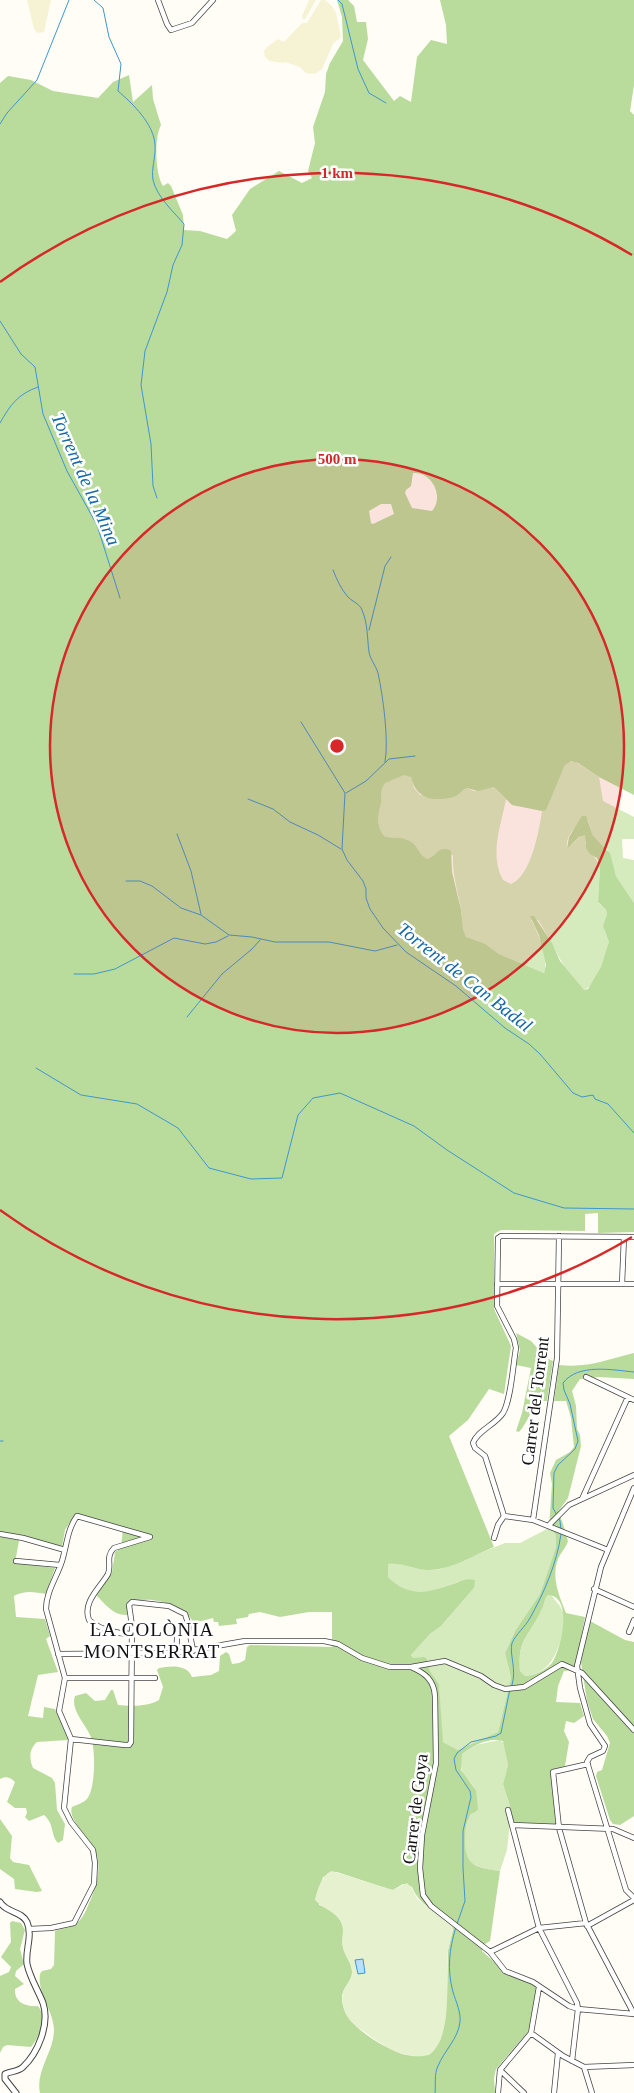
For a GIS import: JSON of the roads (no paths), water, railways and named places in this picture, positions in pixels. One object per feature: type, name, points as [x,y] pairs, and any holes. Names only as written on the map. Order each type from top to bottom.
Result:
[{"type":"street","points":[[158,0],[171,30],[192,23],[213,0]]},
{"type":"street","points":[[504,1516],[485,1456],[475,1448],[473,1443],[475,1438],[504,1412],[516,1348],[498,1306],[498,1238],[501,1236],[634,1237]]},
{"type":"street","name":"Carrer del Torrent","points":[[533,1520],[557,1358],[559,1236]]},
{"type":"street","points":[[622,1284],[624,1236]]},
{"type":"street","points":[[497,1284],[634,1284]]},
{"type":"street","points":[[586,1377],[634,1400]]},
{"type":"street","points":[[582,1499],[628,1397]]},
{"type":"street","points":[[549,1525],[569,1505],[634,1475]]},
{"type":"street","points":[[490,1952],[540,1928],[587,1924],[634,1899],[626,1890],[588,1764],[590,1757],[603,1751],[605,1746],[590,1724],[577,1670],[594,1589],[634,1488]]},
{"type":"street","points":[[29,1929],[74,1923],[92,1889],[96,1877],[92,1850],[65,1812],[64,1803],[71,1739],[59,1711],[65,1678],[47,1616],[46,1603],[65,1550],[68,1533],[77,1516],[150,1537],[114,1548],[111,1552],[108,1574],[99,1586],[87,1610],[89,1620],[96,1625],[119,1634],[132,1634]]},
{"type":"street","points":[[504,1516],[533,1520],[549,1525],[608,1550]]},
{"type":"street","points":[[494,1538],[500,1520],[504,1516]]},
{"type":"street","points":[[0,1534],[23,1538],[65,1550]]},
{"type":"street","points":[[16,1560],[60,1565]]},
{"type":"street","points":[[594,1589],[634,1607]]},
{"type":"street","points":[[71,1739],[129,1745],[131,1742],[132,1634],[129,1605],[132,1602],[169,1606],[185,1614],[192,1651]]},
{"type":"street","points":[[629,1632],[634,1620]]},
{"type":"street","points":[[176,1653],[178,1625]]},
{"type":"street","points":[[58,1654],[176,1653],[245,1641],[324,1641],[338,1644],[362,1658],[386,1666],[410,1667],[445,1661],[481,1676],[505,1690],[524,1687],[562,1664],[577,1670],[610,1702],[634,1730]]},
{"type":"street","name":"Carrer de Goya","points":[[410,1667],[430,1678],[435,1688],[436,1696],[436,1762],[422,1835],[421,1884],[423,1895],[431,1906],[490,1952],[506,1971],[539,1986],[568,2006],[578,2009],[634,2014]]},
{"type":"street","points":[[65,1678],[155,1678]]},
{"type":"street","points":[[588,1764],[553,1772],[559,1828],[587,1924],[634,2014]]},
{"type":"street","points":[[508,1810],[540,1928],[577,2003],[578,2009],[572,2061]]},
{"type":"street","points":[[513,1825],[613,1829],[634,1838]]},
{"type":"street","points":[[0,1902],[4,1908],[24,1918],[29,1929],[27,1963],[43,2004],[45,2021],[41,2037],[24,2066],[16,2071],[5,2074],[5,2079],[16,2093]]},
{"type":"street","points":[[498,2093],[500,2070],[531,2033],[539,1986]]},
{"type":"street","points":[[531,2033],[558,2053],[584,2067],[634,2065]]},
{"type":"street","points":[[554,2093],[558,2053]]},
{"type":"street","points":[[584,2067],[592,2093]]},
{"type":"street","points":[[500,2070],[524,2093]]},
{"type":"water","points":[[363,1959],[365,1973],[358,1974],[355,1960]]},
{"type":"waterway","name":"Torrent de la Mina","points":[[0,124],[7,113],[37,80],[69,0]]},
{"type":"waterway","points":[[94,0],[103,8],[109,37],[121,64],[118,91],[142,115],[154,137],[153,180],[155,186],[166,204],[184,224],[182,245],[173,265],[167,292],[145,351],[141,385],[151,444],[153,486],[157,498]]},
{"type":"waterway","points":[[338,0],[342,4],[358,69],[369,93],[386,103]]},
{"type":"waterway","name":"Torrent de la Mina","points":[[0,321],[21,354],[35,367],[43,414],[67,471],[97,525],[120,598]]},
{"type":"waterway","points":[[0,423],[15,401],[25,393],[38,387]]},
{"type":"waterway","points":[[369,630],[385,566],[391,557]]},
{"type":"waterway","points":[[333,570],[339,584],[348,597],[361,608],[365,620],[369,652],[378,673],[383,705],[386,730],[385,762]]},
{"type":"waterway","name":"Torrent de Can Badal","points":[[301,722],[345,793],[342,849],[347,860],[363,881],[370,909],[383,928],[406,952],[456,986],[505,1028],[529,1044],[540,1054],[573,1093],[582,1097],[593,1095],[595,1099],[608,1104],[634,1133]]},
{"type":"waterway","points":[[346,793],[366,781],[389,759],[415,756]]},
{"type":"waterway","points":[[248,799],[273,809],[290,822],[318,835],[341,849]]},
{"type":"waterway","points":[[177,834],[191,871],[201,914]]},
{"type":"waterway","points":[[126,881],[140,881],[152,886],[181,908],[201,915],[229,935],[275,942],[329,942],[375,951],[397,945]]},
{"type":"waterway","points":[[74,974],[94,974],[115,969],[174,938],[205,944],[216,942],[228,936]]},
{"type":"waterway","points":[[187,1017],[222,974],[260,940]]},
{"type":"waterway","points":[[36,1068],[81,1095],[137,1104],[178,1128],[209,1168],[251,1179],[282,1178],[298,1115],[313,1098],[340,1093],[414,1126],[447,1150],[514,1193],[564,1208],[634,1209]]},
{"type":"waterway","points":[[561,1530],[560,1521],[553,1508],[554,1473],[558,1465],[575,1449],[578,1441],[570,1404],[563,1383],[569,1377],[587,1370],[606,1369],[634,1372]]},
{"type":"waterway","points":[[512,1685],[514,1673],[511,1652],[512,1643],[530,1618],[545,1588],[553,1567],[561,1534]]},
{"type":"waterway","points":[[457,1924],[465,1901],[463,1831],[471,1797],[470,1791],[456,1770],[454,1759],[457,1753],[471,1742],[501,1733],[510,1689]]},
{"type":"waterway","points":[[435,2093],[437,2069],[457,2034],[460,2022],[449,1968],[450,1951],[456,1927]]},
{"type":"district","name":"LA COLÒNIA MONTSERRAT","points":[[152,1640]]}]
